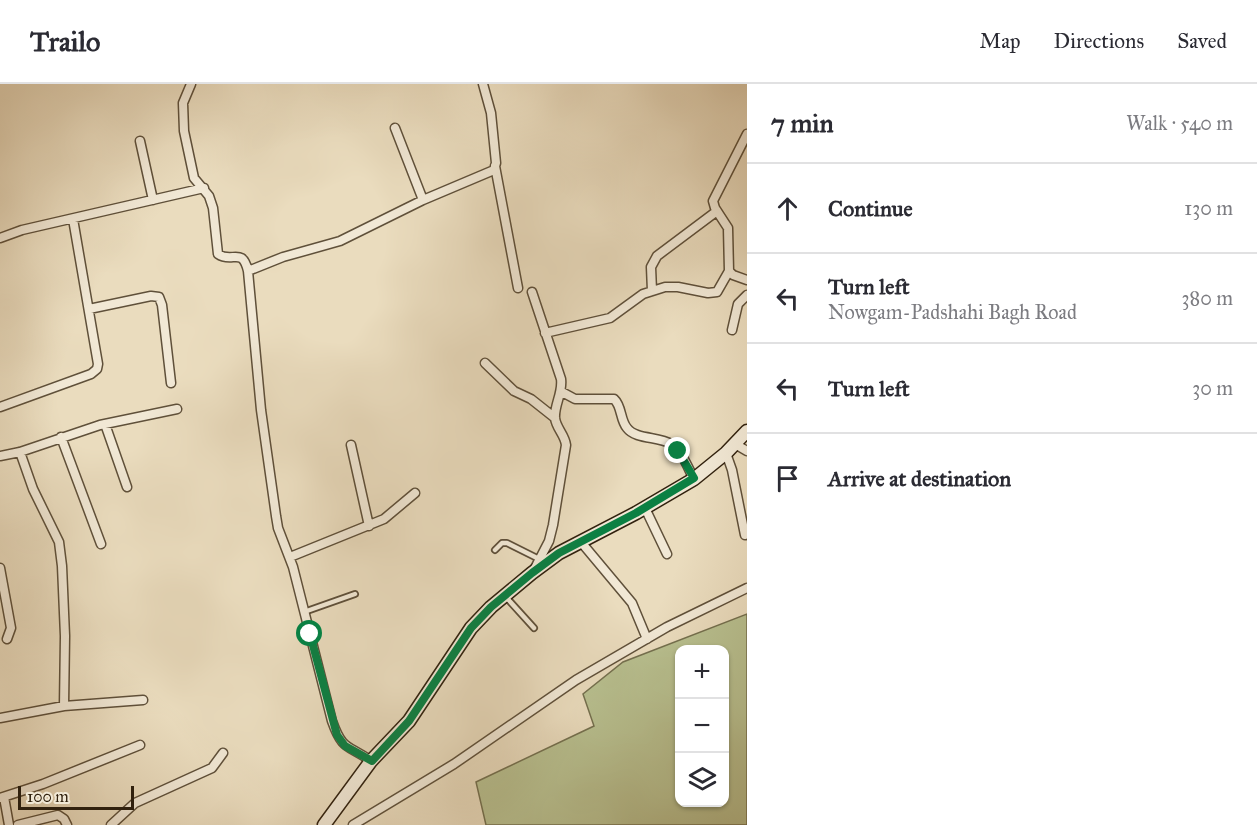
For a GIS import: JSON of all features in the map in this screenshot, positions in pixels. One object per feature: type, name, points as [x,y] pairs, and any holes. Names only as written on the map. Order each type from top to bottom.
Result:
[{"type":"main road","points":[[324,825],[372,761],[409,721],[471,628],[505,596],[559,553],[645,508],[694,478],[730,448],[747,430]]},
{"type":"street","points":[[191,84],[183,103],[184,131],[194,178],[204,188],[213,208],[218,254],[222,257],[241,257],[245,260],[248,271],[268,466],[278,528],[290,557],[337,735],[345,746],[372,761]]},
{"type":"street","points":[[483,84],[491,113],[495,165],[518,288]]},
{"type":"street","points":[[395,128],[423,200]]},
{"type":"street","points":[[545,333],[610,318],[634,300],[652,291],[671,286],[713,293],[719,289],[729,271],[728,228],[714,205],[713,198],[747,134]]},
{"type":"street","points":[[140,141],[153,200]]},
{"type":"street","points":[[248,271],[283,257],[340,242],[423,200],[491,171],[495,165]]},
{"type":"street","points":[[0,238],[22,230],[204,188]]},
{"type":"street","points":[[652,291],[651,267],[657,256],[717,211]]},
{"type":"street","points":[[0,406],[95,372],[98,364],[73,219]]},
{"type":"street","points":[[729,271],[747,280]]},
{"type":"street","points":[[532,292],[561,379],[562,392],[555,417]]},
{"type":"street","points":[[732,330],[738,304],[747,295]]},
{"type":"street","points":[[89,309],[152,296],[159,297],[162,305],[171,383]]},
{"type":"street","points":[[486,363],[514,391],[531,399],[555,417],[565,439],[565,455],[554,525],[549,541],[532,573]]},
{"type":"street","points":[[562,392],[575,399],[614,399],[618,402],[625,425],[630,431],[670,443],[678,451],[694,478]]},
{"type":"street","points":[[0,456],[20,452],[105,424],[177,409]]},
{"type":"street","points":[[105,424],[127,487]]},
{"type":"street","points":[[61,437],[101,544]]},
{"type":"street","points":[[351,445],[369,526]]},
{"type":"street","points":[[745,535],[730,448],[747,452]]},
{"type":"street","points":[[20,452],[33,489],[59,542],[65,636],[64,706]]},
{"type":"street","points":[[290,557],[369,526],[391,514],[415,493]]},
{"type":"street","points":[[645,508],[667,554]]},
{"type":"street","points":[[581,542],[632,603],[647,639]]},
{"type":"street","points":[[0,568],[3,597],[11,628],[7,639]]},
{"type":"street","points":[[354,825],[454,764],[576,680],[647,639],[747,588]]},
{"type":"street","points":[[0,718],[64,706],[143,700]]},
{"type":"street","points":[[9,825],[2,798],[140,745]]},
{"type":"street","points":[[111,825],[135,803],[212,768],[223,753]]},
{"type":"street","points":[[18,825],[58,815],[62,816],[67,825]]},
{"type":"lane","points":[[495,550],[502,543],[507,543],[539,560]]},
{"type":"lane","points":[[304,612],[355,594]]},
{"type":"lane","points":[[505,596],[534,628]]},
{"type":"green space","points":[[747,614],[747,825],[486,825],[476,782],[594,726],[583,694],[623,662]]},
{"type":"route","points":[[310,634],[337,735],[349,749],[372,761],[409,721],[471,628],[491,607],[559,553],[636,513],[694,478],[678,451]]}]
